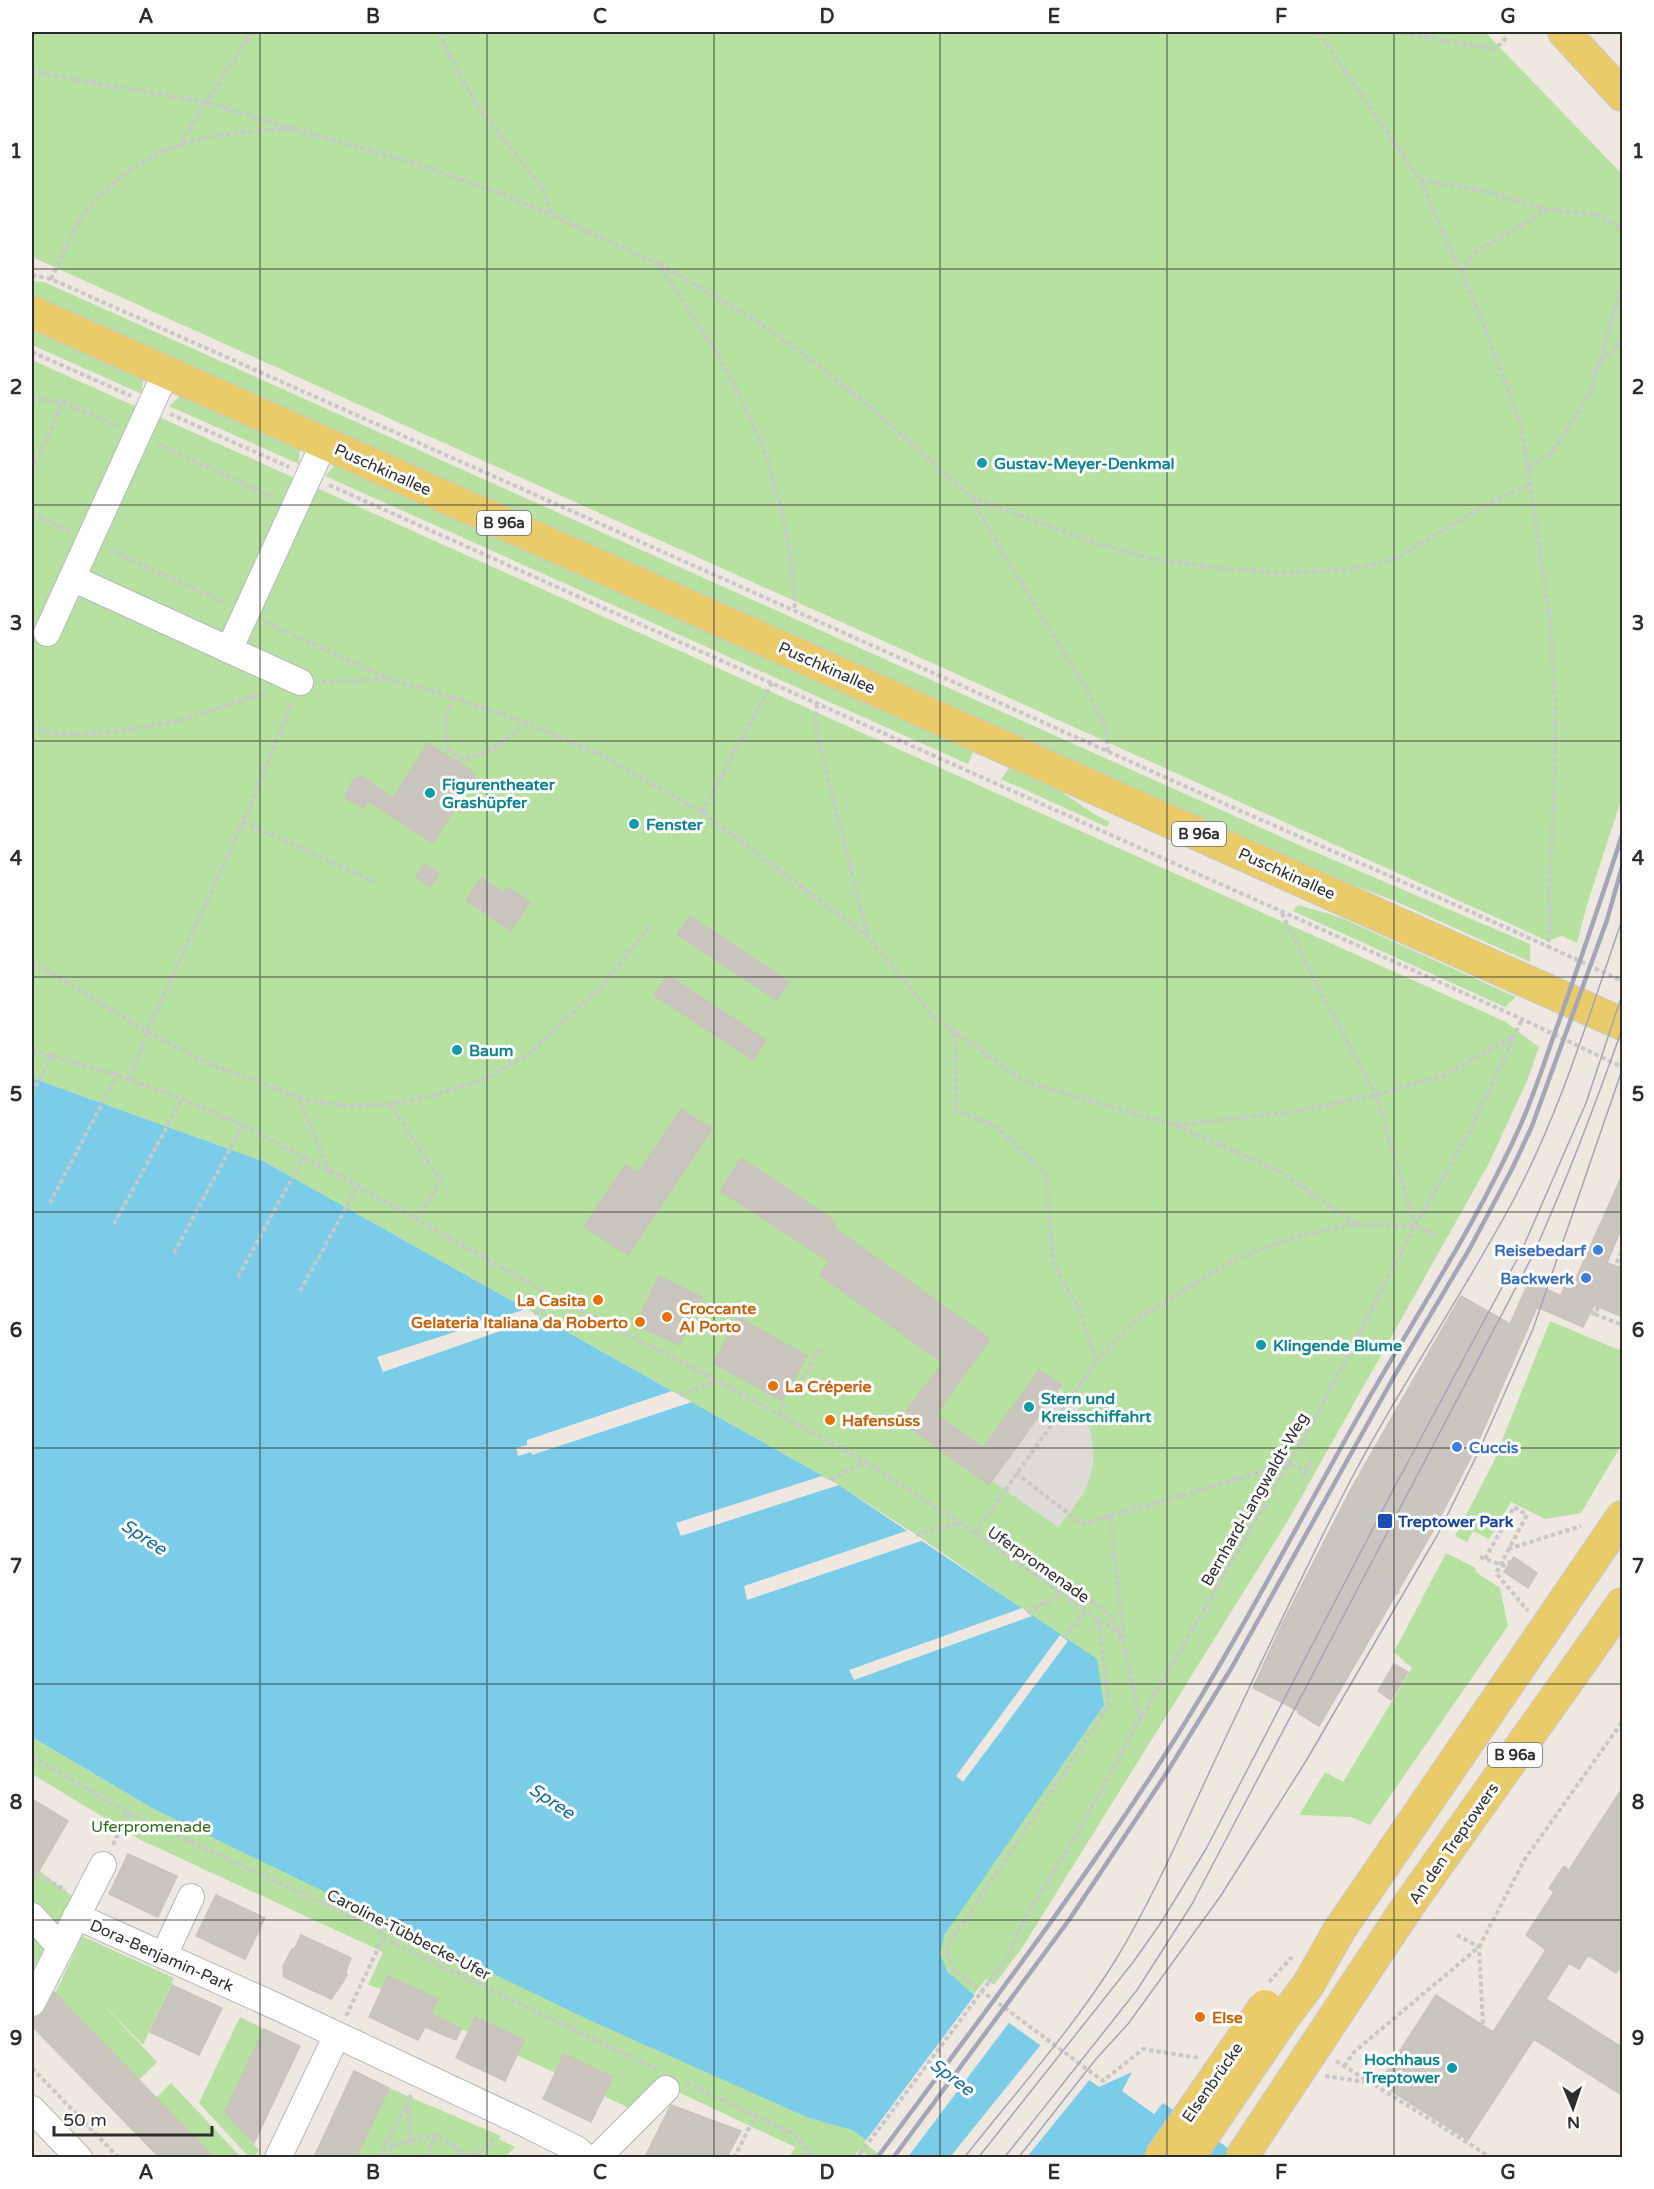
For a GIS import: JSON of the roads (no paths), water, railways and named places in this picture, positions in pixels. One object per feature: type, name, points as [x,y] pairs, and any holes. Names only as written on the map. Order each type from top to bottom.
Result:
[{"type":"main road","points":[[1564,32],[1623,95]]},
{"type":"main road","name":"Puschkinallee","points":[[32,312],[1623,1024]]},
{"type":"main road","name":"B 96a","points":[[1271,2005],[1308,1985],[1340,1929],[1623,1518]]},
{"type":"main road","name":"An den Treptowers","points":[[1241,2157],[1408,1906],[1623,1604]]},
{"type":"main road","name":"Elsenbrücke","points":[[1160,2157],[1271,2005]]},
{"type":"main road","name":"Elsenbrücke","points":[[1188,2157],[1271,2005]]},
{"type":"street","points":[[47,633],[166,372]]},
{"type":"street","points":[[229,650],[324,443]]},
{"type":"street","points":[[72,578],[300,682]]},
{"type":"street","points":[[81,1908],[103,1865]]},
{"type":"street","points":[[164,1955],[191,1897]]},
{"type":"street","name":"Dora-Benjamin-Park","points":[[32,2003],[81,1908],[164,1955],[538,2130],[578,2150],[586,2157]]},
{"type":"street","points":[[32,1916],[60,1947]]},
{"type":"street","points":[[278,2157],[337,2035]]},
{"type":"street","points":[[597,2157],[671,2081]]},
{"type":"street","points":[[32,2109],[79,2157]]},
{"type":"water","name":"Spree","points":[[32,1078],[265,1162],[839,1485],[1097,1659],[1104,1705],[945,1934],[940,1954],[948,1972],[995,2013],[1099,2087],[1132,2072],[1122,2091],[1154,2114],[1163,2103],[1241,2157],[890,2157],[852,2130],[809,2118],[587,2019],[152,1808],[32,1737]]},
{"type":"tram line","points":[[964,2158],[1080,2012],[1131,1934],[1173,1852],[1345,1491],[1386,1417],[1495,1234],[1531,1164],[1561,1095],[1622,920]]},
{"type":"tram line","points":[[978,2158],[1134,1961],[1160,1924],[1206,1849],[1393,1490],[1521,1252],[1586,1103],[1622,995]]},
{"type":"tram line","points":[[1004,2158],[1137,1990],[1192,1904],[1532,1257],[1580,1144],[1622,1029]]},
{"type":"tram line","points":[[1018,2158],[1096,2059],[1128,2024],[1220,1897],[1306,1761],[1438,1534],[1478,1453],[1533,1329],[1622,1070]]},
{"type":"railway","points":[[877,2158],[1067,1899],[1175,1739],[1222,1662],[1374,1388],[1462,1240],[1503,1163],[1526,1112],[1622,835]]},
{"type":"railway","points":[[893,2158],[1069,1920],[1164,1777],[1232,1667],[1396,1373],[1470,1248],[1532,1126],[1607,920],[1622,867]]},
{"type":"place","name":"Gustav-Meyer-Denkmal","points":[[982,463]]},
{"type":"place","name":"Figurentheater Grashüpfer","points":[[430,793]]},
{"type":"place","name":"Fenster","points":[[634,824]]},
{"type":"place","name":"Baum","points":[[457,1050]]},
{"type":"place","name":"Reisebedarf","points":[[1598,1250]]},
{"type":"place","name":"Backwerk","points":[[1586,1278]]},
{"type":"place","name":"La Casita","points":[[598,1300]]},
{"type":"place","name":"Croccante Al Porto","points":[[667,1317]]},
{"type":"place","name":"Gelateria Italiana da Roberto","points":[[640,1322]]},
{"type":"place","name":"Klingende Blume","points":[[1261,1345]]},
{"type":"place","name":"La Créperie","points":[[773,1386]]},
{"type":"place","name":"Stern und Kreisschiffahrt","points":[[1029,1407]]},
{"type":"place","name":"Hafensüss","points":[[830,1420]]},
{"type":"place","name":"Cuccis","points":[[1457,1447]]},
{"type":"place","name":"Treptower Park","points":[[1385,1521]]},
{"type":"place","name":"Else","points":[[1200,2017]]},
{"type":"place","name":"Hochhaus Treptower","points":[[1452,2068]]},
{"type":"park label","name":"Uferpromenade","points":[[151,1826]]}]
